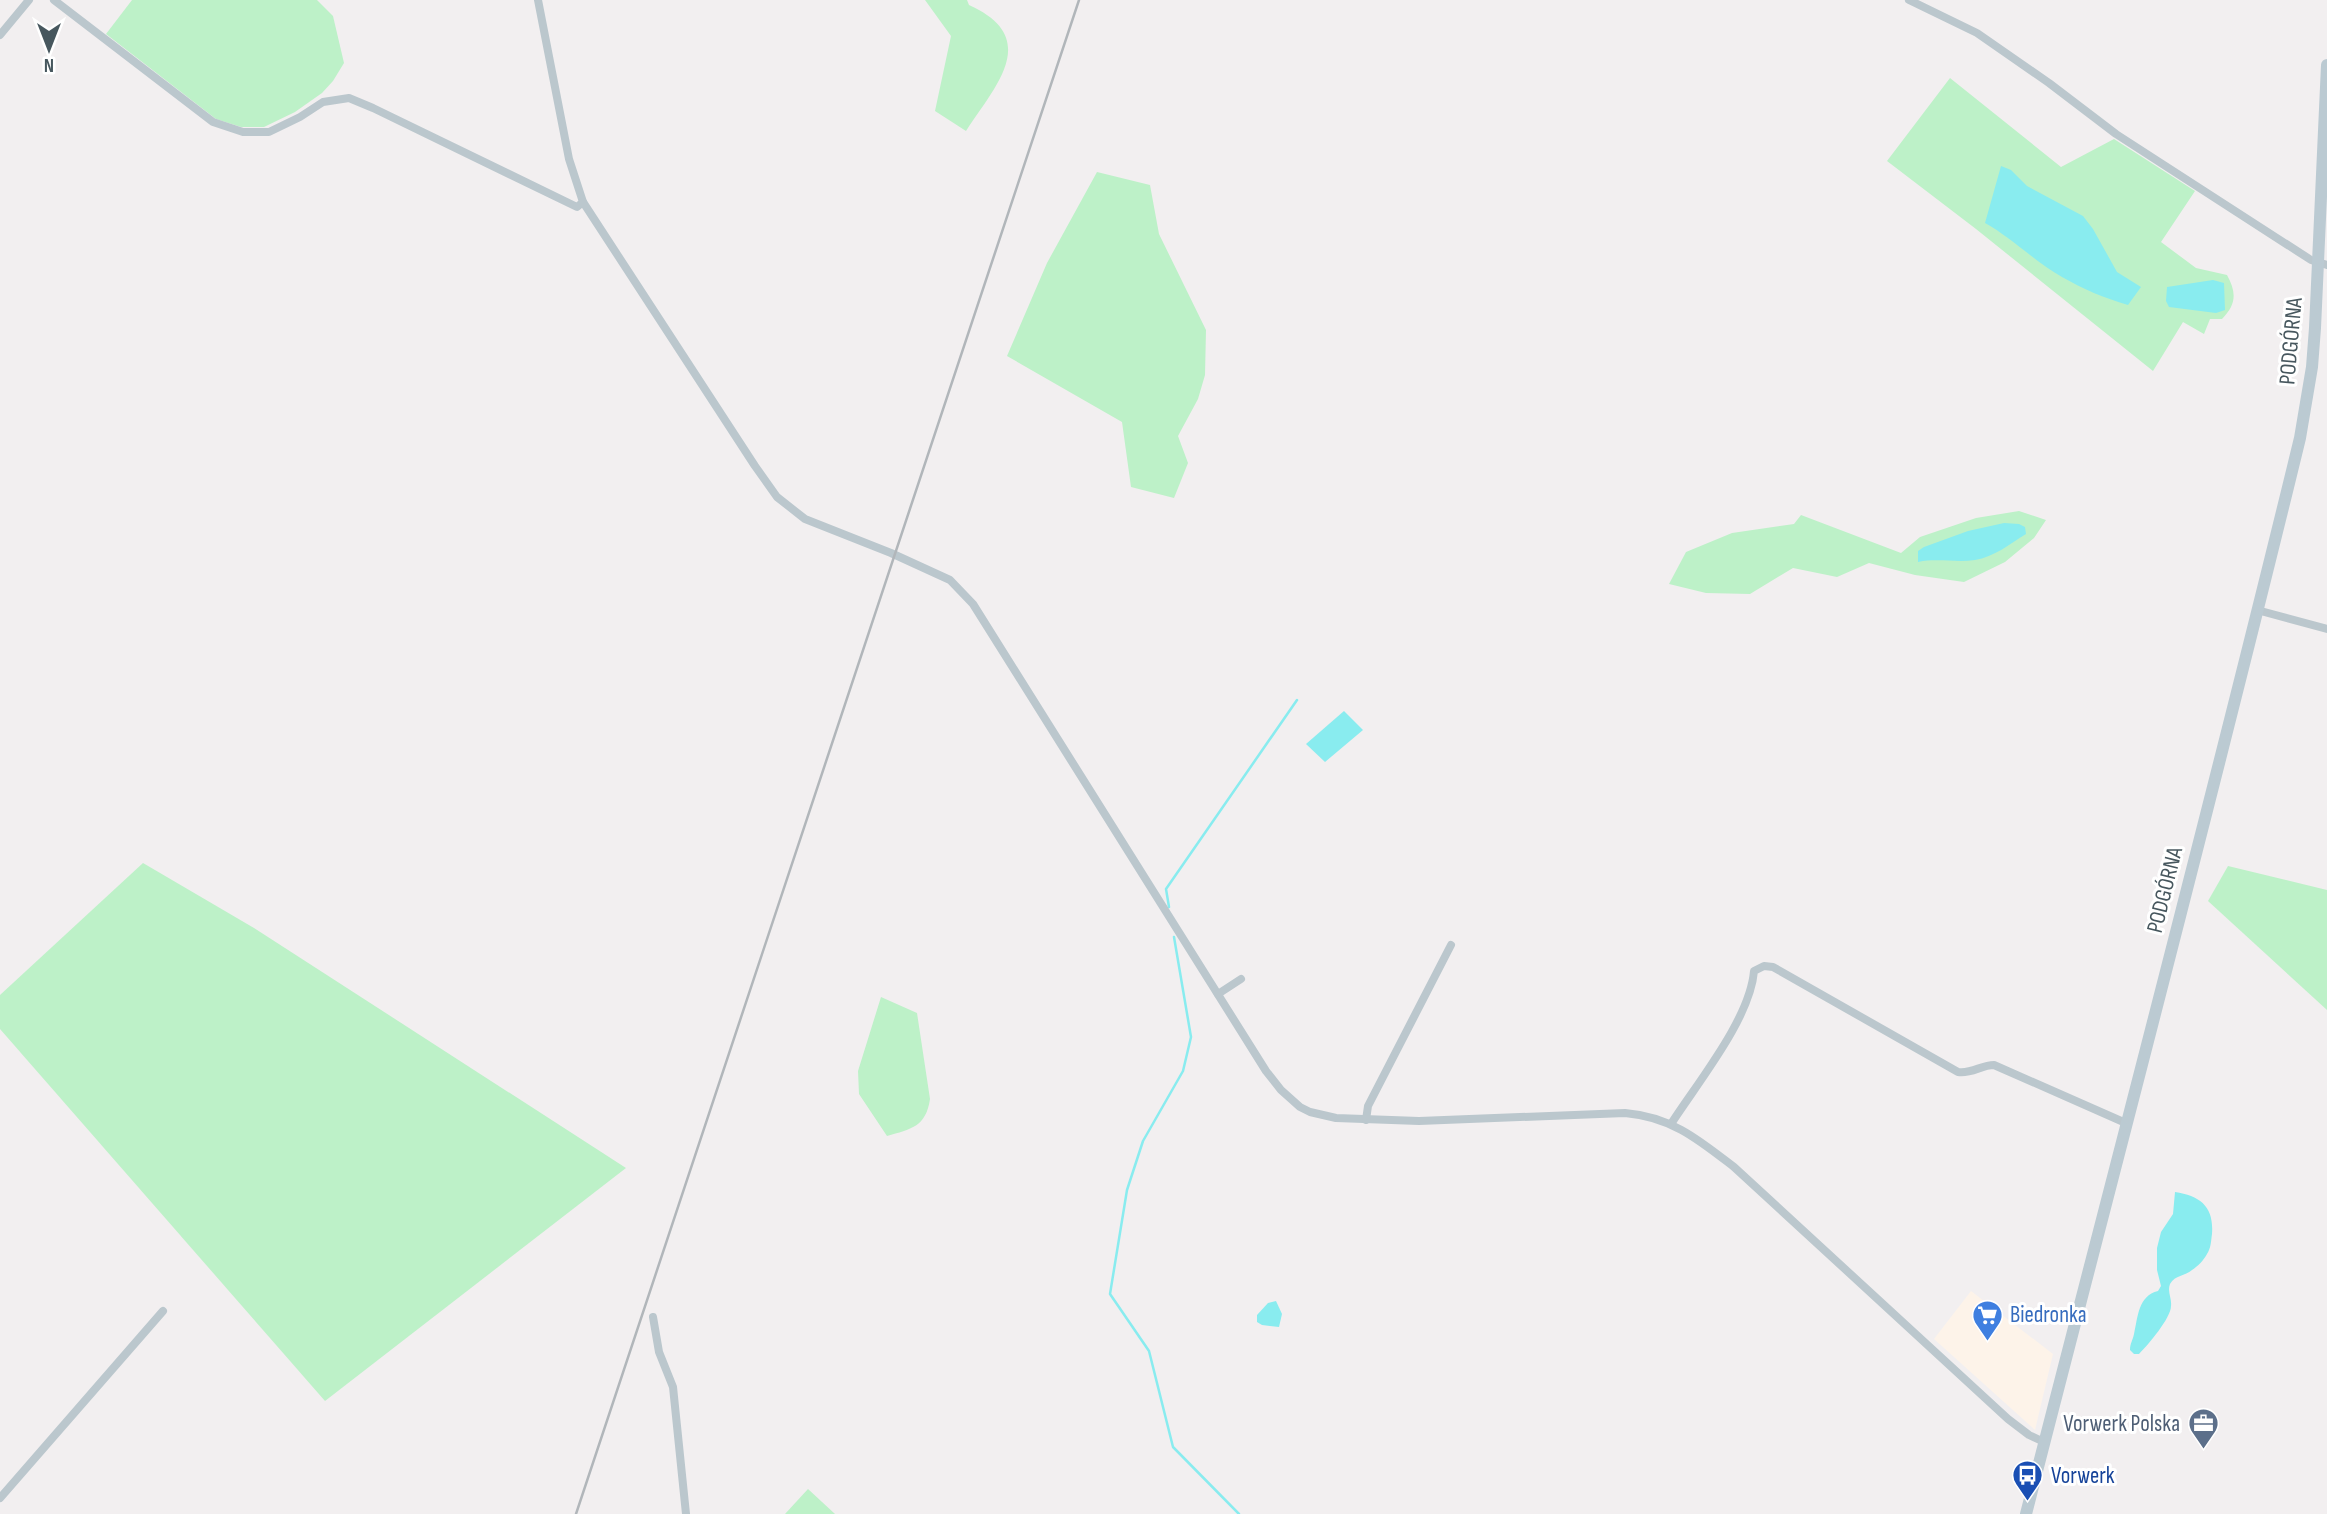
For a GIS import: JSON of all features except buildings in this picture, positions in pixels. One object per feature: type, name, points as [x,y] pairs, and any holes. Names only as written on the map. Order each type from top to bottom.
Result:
[{"type":"main road","name":"PODGÓRNA","points":[[2026,1514],[2300,438],[2307,404],[2321,267],[2327,65]]},
{"type":"street","points":[[0,35],[29,0]]},
{"type":"street","points":[[54,0],[213,122],[243,132],[269,132],[323,103],[349,98],[577,207],[583,202]]},
{"type":"street","points":[[538,0],[569,159],[583,202],[755,466],[777,497],[804,519],[891,553],[950,580],[972,604],[1266,1071],[1293,1102],[1314,1113],[1366,1120],[1636,1114],[1689,1132],[1734,1167],[2008,1419],[2029,1435],[2044,1442]]},
{"type":"street","points":[[1909,0],[1977,33],[2116,134],[2321,267]]},
{"type":"street","points":[[2257,610],[2327,629]]},
{"type":"street","points":[[1366,1120],[1368,1106],[1451,945]]},
{"type":"street","points":[[1671,1124],[1739,1020],[1749,1000],[1754,971],[1764,966],[1773,967],[1958,1072],[1975,1072],[1994,1065],[2127,1124]]},
{"type":"street","points":[[1218,994],[1241,979]]},
{"type":"street","points":[[0,1498],[163,1311]]},
{"type":"street","points":[[653,1317],[659,1352],[673,1387],[686,1514]]},
{"type":"shaded area","points":[[1971,1291],[2053,1354],[2035,1430],[1934,1339]]},
{"type":"green space","points":[[132,0],[317,0],[333,16],[344,63],[322,93],[295,112],[264,127],[241,127],[216,119],[106,34]]},
{"type":"green space","points":[[925,0],[967,0],[969,5],[991,18],[1004,32],[1008,47],[1006,63],[989,97],[966,131],[935,111],[951,36]]},
{"type":"green space","points":[[1950,78],[2061,167],[2114,139],[2195,191],[2161,242],[2196,268],[2227,275],[2234,298],[2227,314],[2222,319],[2210,319],[2204,334],[2183,322],[2153,371],[1887,161]]},
{"type":"green space","points":[[1097,172],[1150,185],[1159,234],[1206,330],[1205,375],[1198,399],[1178,436],[1188,463],[1174,498],[1131,487],[1122,422],[1007,356],[1047,263]]},
{"type":"green space","points":[[2019,511],[2046,520],[2034,538],[2005,562],[1964,582],[1915,575],[1869,563],[1837,577],[1793,568],[1750,594],[1706,593],[1669,584],[1686,552],[1732,533],[1794,524],[1801,515],[1901,553],[1920,537],[1976,518]]},
{"type":"green space","points":[[143,863],[254,928],[626,1168],[325,1401],[0,1029],[0,995]]},
{"type":"green space","points":[[2228,866],[2327,890],[2327,1010],[2208,901]]},
{"type":"green space","points":[[881,997],[917,1013],[930,1099],[921,1121],[910,1129],[887,1136],[859,1094],[858,1071]]},
{"type":"green space","points":[[808,1489],[835,1514],[785,1514]]},
{"type":"water","points":[[2001,166],[2011,170],[2027,186],[2083,216],[2117,272],[2141,287],[2128,305],[2094,293],[2062,277],[1985,223]]},
{"type":"water","points":[[2213,280],[2224,283],[2225,310],[2216,313],[2169,307],[2166,301],[2167,287]]},
{"type":"water","points":[[2004,523],[2025,527],[2026,534],[2002,550],[1982,558],[1968,561],[1918,562],[1918,551],[1924,547],[1968,531]]},
{"type":"water","points":[[1344,711],[1363,730],[1325,762],[1306,744]]},
{"type":"water","points":[[2175,1192],[2192,1196],[2208,1210],[2212,1225],[2210,1247],[2198,1265],[2170,1284],[2171,1306],[2167,1317],[2143,1350],[2134,1354],[2130,1348],[2140,1308],[2146,1297],[2158,1291],[2161,1286],[2157,1270],[2157,1248],[2161,1232],[2173,1214]]},
{"type":"water","points":[[1276,1301],[1282,1314],[1279,1327],[1257,1322],[1257,1315],[1268,1303]]},
{"type":"waterway","points":[[1169,907],[1166,889],[1297,700]]},
{"type":"waterway","points":[[1174,937],[1191,1037],[1183,1071],[1143,1141],[1127,1190],[1110,1294],[1149,1351],[1173,1447],[1239,1514]]},
{"type":"railway","points":[[576,1514],[1079,0]]},
{"type":"place","name":"Biedronka","points":[[1987,1342]]},
{"type":"place","name":"Vorwerk Polska","points":[[2203,1451]]},
{"type":"place","name":"Vorwerk","points":[[2028,1503]]}]
